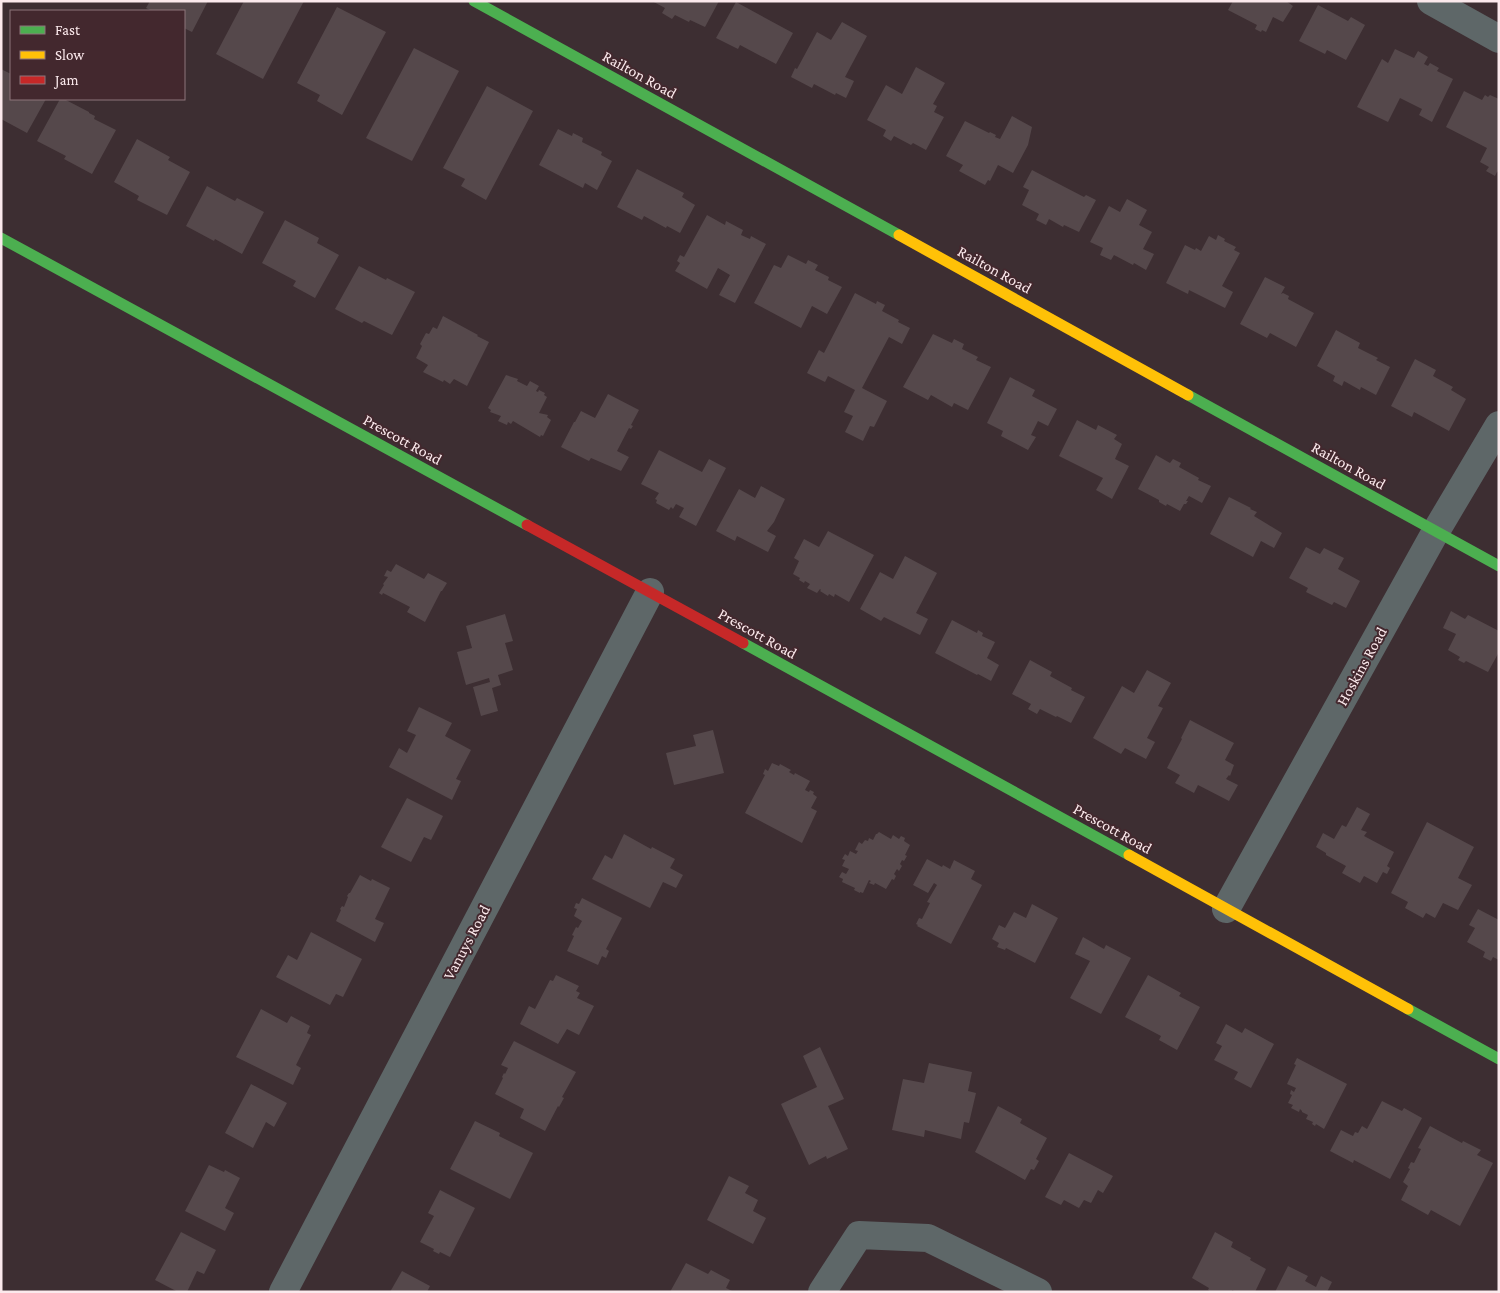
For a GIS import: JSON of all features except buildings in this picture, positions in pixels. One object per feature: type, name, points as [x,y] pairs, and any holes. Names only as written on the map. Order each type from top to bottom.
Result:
[{"type":"main road","name":"Railton Road","points":[[474,1],[1499,566]]},
{"type":"main road","name":"Prescott Road","points":[[1,238],[1499,1059]]},
{"type":"street","points":[[1431,1],[1499,39]]},
{"type":"street","name":"Hoskins Road","points":[[1226,909],[1436,531],[1499,425]]},
{"type":"street","name":"Vanuys Road","points":[[283,1292],[650,592]]},
{"type":"street","points":[[822,1292],[859,1235],[928,1238],[1038,1292]]},
{"type":"traffic: fast","points":[[474,1],[899,235]]},
{"type":"traffic: fast","points":[[1,238],[527,525]]},
{"type":"traffic: fast","points":[[1188,395],[1499,566]]},
{"type":"traffic: fast","points":[[743,643],[1129,855]]},
{"type":"traffic: fast","points":[[1408,1009],[1499,1059]]},
{"type":"traffic: slow","points":[[899,235],[1188,395]]},
{"type":"traffic: slow","points":[[1129,855],[1408,1009]]},
{"type":"traffic: jam","points":[[527,525],[743,643]]}]
